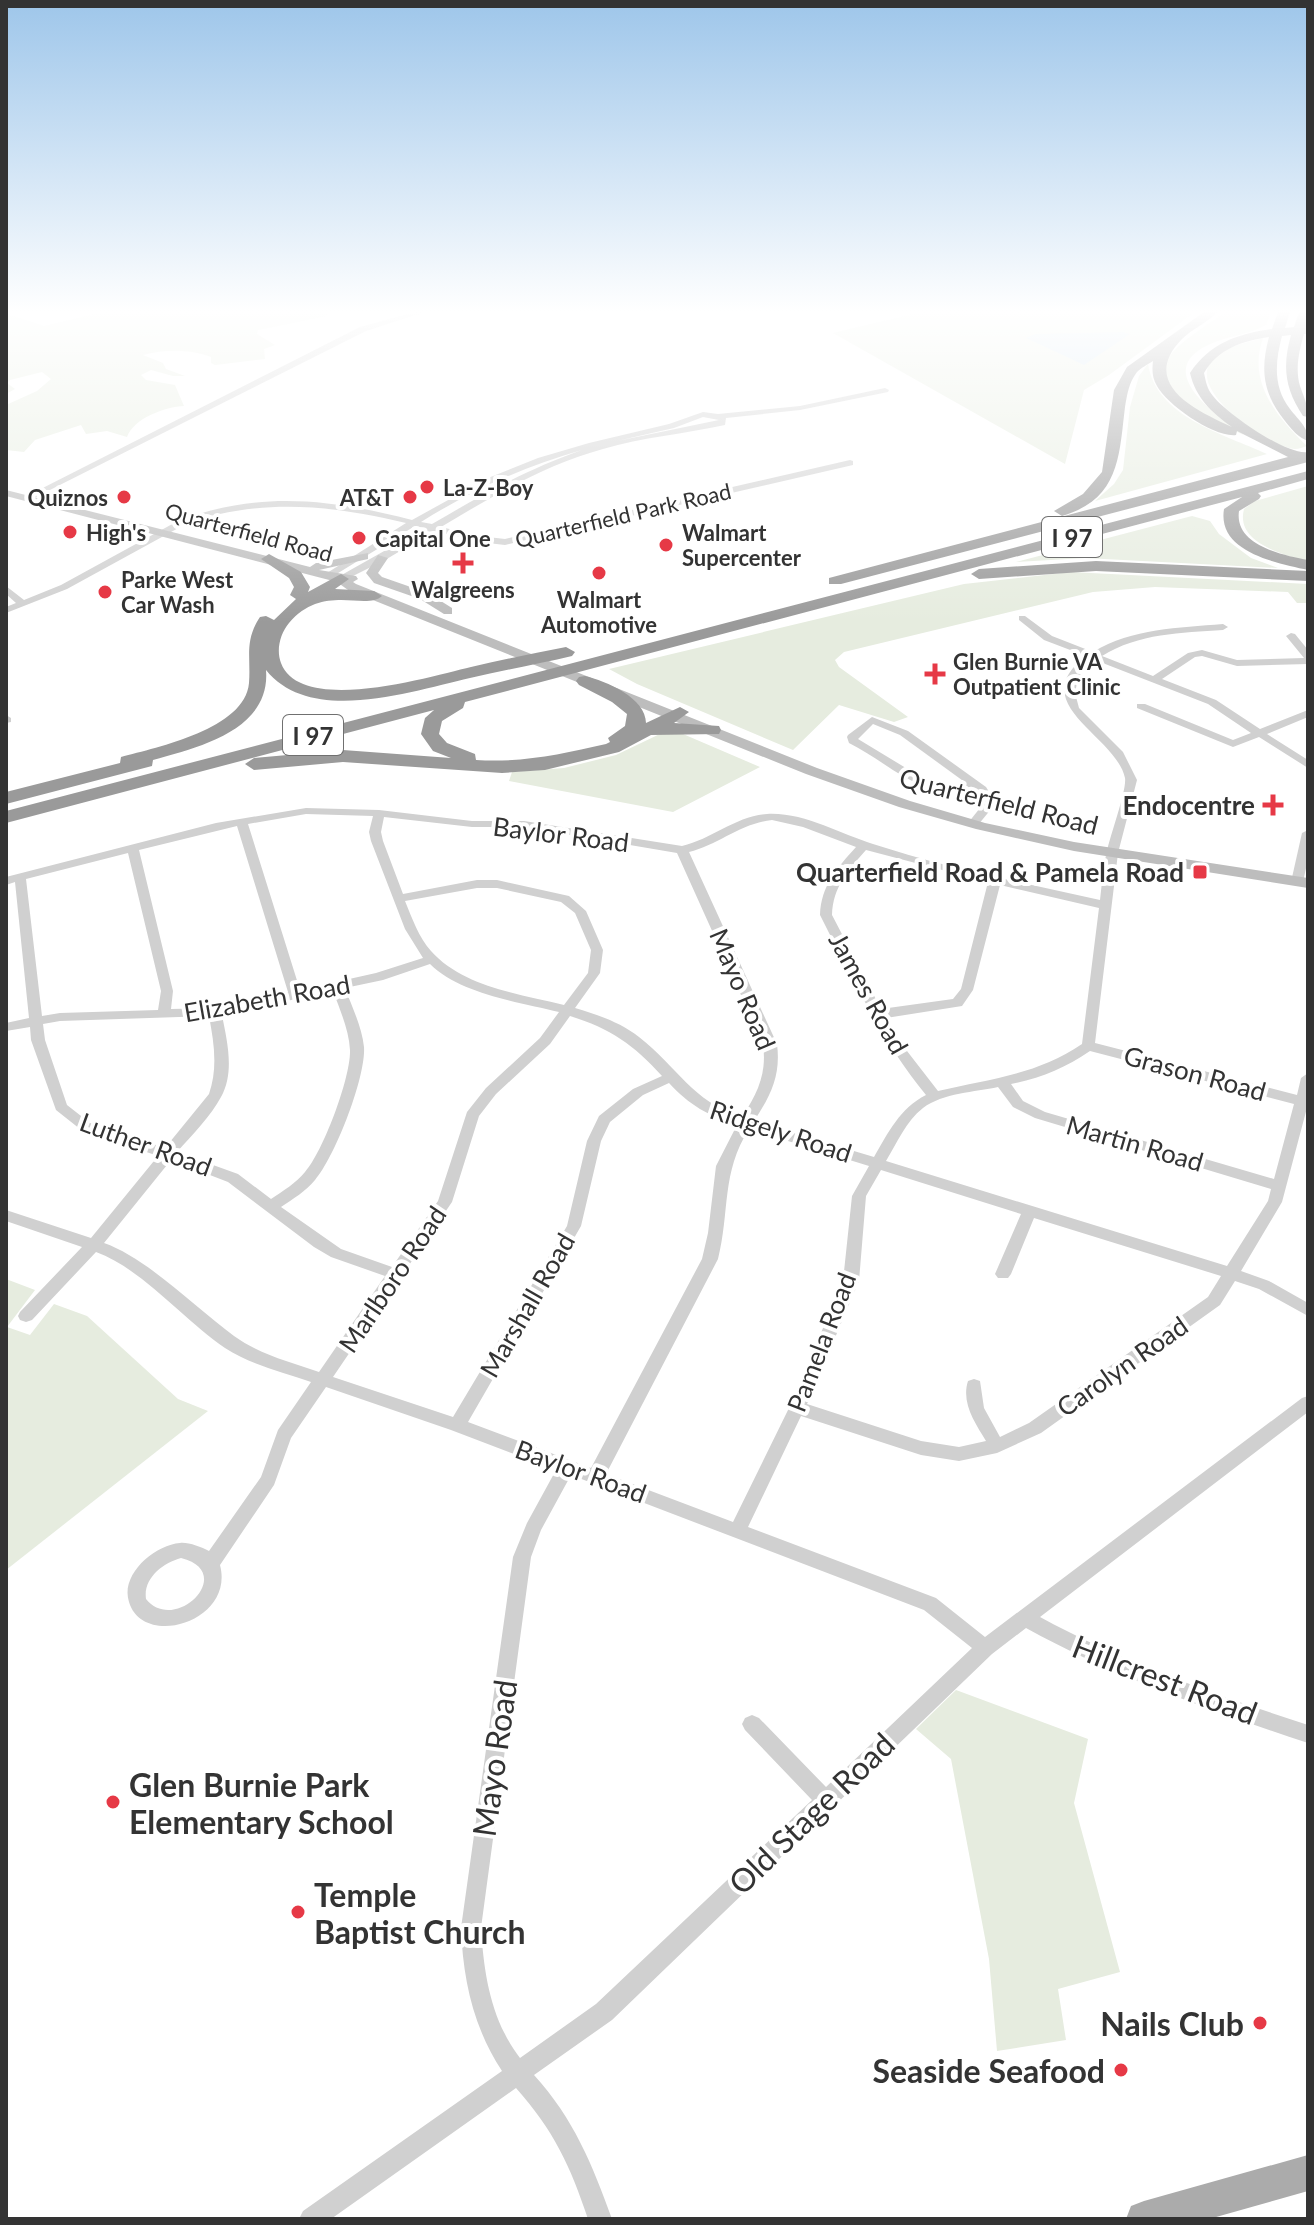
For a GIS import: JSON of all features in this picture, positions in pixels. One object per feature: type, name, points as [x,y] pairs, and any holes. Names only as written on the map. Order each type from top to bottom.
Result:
[{"type":"highway","points":[[824,583],[1043,518],[1088,497],[1104,481],[1113,462],[1118,416]]},
{"type":"highway","points":[[1199,416],[1278,451],[1308,457]]},
{"type":"highway","points":[[1226,416],[1308,468]]},
{"type":"highway","points":[[1289,416],[1308,437]]},
{"type":"highway","name":"I 97","points":[[6,819],[1308,457]]},
{"type":"highway","points":[[1306,573],[1245,542],[1235,534],[1229,517],[1232,509],[1250,497],[1308,477]]},
{"type":"highway","name":"I 97","points":[[6,796],[836,597],[1308,477]]},
{"type":"highway","points":[[269,559],[298,579],[302,587],[271,644],[271,662],[281,677],[297,686],[334,694],[389,692],[613,648]]},
{"type":"highway","points":[[836,597],[869,595],[953,577],[1058,567],[1131,566],[1306,573]]},
{"type":"highway","points":[[6,796],[172,748],[231,723],[243,714],[257,695],[253,653],[258,633],[270,616],[336,577]]},
{"type":"highway","points":[[296,602],[332,595],[374,596]]},
{"type":"highway","points":[[613,648],[451,706],[434,718],[430,734],[434,742],[448,752],[471,759],[502,761],[576,752],[636,732],[664,728],[712,730]]},
{"type":"highway","points":[[592,679],[632,707],[638,716],[636,732]]},
{"type":"highway","points":[[6,819],[263,762],[357,756],[523,766],[593,755],[675,714]]},
{"type":"main road","name":"Quarterfield Road","points":[[6,493],[336,577],[374,596],[515,647],[823,778],[974,823],[1112,853],[1302,883]]},
{"type":"main road","points":[[306,568],[364,556]]},
{"type":"main road","points":[[382,558],[372,573],[378,580],[424,596],[448,611]]},
{"type":"main road","name":"Quarterfield Road","points":[[336,577],[359,579],[448,611],[515,647]]},
{"type":"main road","points":[[1144,2219],[1308,2173]]},
{"type":"street","points":[[27,498],[190,416]]},
{"type":"street","points":[[336,577],[465,492],[550,456],[701,416]]},
{"type":"street","points":[[713,416],[750,416]]},
{"type":"street","points":[[693,418],[695,424],[705,426]]},
{"type":"street","points":[[336,577],[382,558],[506,484],[555,462],[602,446],[705,426],[721,418]]},
{"type":"street","name":"Quarterfield Park Road","points":[[6,610],[64,587],[199,516],[271,504],[325,504],[418,521],[479,539],[505,542],[850,463]]},
{"type":"street","points":[[6,589],[23,604]]},
{"type":"street","points":[[1022,618],[1048,638],[1212,702],[1308,765]]},
{"type":"street","points":[[1088,1046],[1094,1019],[1112,853],[1130,790],[1128,770],[1110,743],[1074,709],[1070,693],[1075,673],[1094,654],[1150,633],[1223,627]]},
{"type":"street","points":[[1291,636],[1308,658]]},
{"type":"street","points":[[1155,679],[1192,655],[1202,653],[1237,663],[1308,658]]},
{"type":"street","points":[[1141,706],[1233,744],[1308,713]]},
{"type":"street","points":[[974,823],[990,803],[987,794],[975,784],[904,733],[872,720],[852,737],[853,741],[911,778],[949,791],[975,784]]},
{"type":"street","name":"Baylor Road","points":[[13,879],[241,821],[306,811],[379,813],[472,824],[524,824],[682,850]]},
{"type":"street","points":[[379,813],[375,832],[377,841],[419,943],[430,960]]},
{"type":"street","points":[[682,850],[705,845],[740,822],[771,817],[791,820],[864,845],[995,880],[1104,905]]},
{"type":"street","points":[[241,821],[295,995]]},
{"type":"street","points":[[1302,883],[1308,833]]},
{"type":"street","name":"James Road","points":[[864,845],[832,880],[826,898],[826,915],[877,1015],[910,1068],[935,1096]]},
{"type":"street","points":[[133,849],[167,991],[164,1014]]},
{"type":"street","name":"Mayo Road","points":[[596,1476],[710,1259],[716,1240],[726,1158],[774,1072],[770,1044],[682,850]]},
{"type":"street","name":"Luther Road","points":[[13,879],[38,1040],[55,1096],[71,1117],[85,1126],[233,1178],[336,1253],[393,1273]]},
{"type":"street","points":[[877,1015],[957,1003],[967,990],[995,880]]},
{"type":"street","name":"Marlboro Road","points":[[210,1564],[268,1480],[284,1435],[393,1273],[445,1202],[472,1115],[491,1091],[545,1041],[587,988],[598,958],[588,925],[574,904],[551,894],[497,884],[477,884],[400,898]]},
{"type":"street","name":"Elizabeth Road","points":[[6,1027],[36,1020],[215,1012],[338,987],[430,960]]},
{"type":"street","name":"Ridgely Road","points":[[430,960],[453,976],[469,982],[568,1010],[622,1031],[644,1048],[702,1107],[1230,1273],[1264,1285],[1308,1310]]},
{"type":"street","points":[[270,1207],[312,1175],[321,1161],[352,1077],[357,1058],[355,1038],[338,987]]},
{"type":"street","points":[[26,1316],[93,1246],[215,1096],[221,1081],[224,1057],[215,1012]]},
{"type":"street","name":"Pamela Road","points":[[738,1530],[797,1408],[851,1281],[859,1196],[909,1114],[935,1096],[1002,1082],[1063,1063],[1088,1046]]},
{"type":"street","name":"Grason Road","points":[[1088,1046],[1301,1101]]},
{"type":"street","name":"Marshall Road","points":[[457,1425],[574,1226],[594,1141],[604,1119],[638,1092],[671,1077]]},
{"type":"street","name":"Carolyn Road","points":[[797,1408],[941,1452],[959,1454],[997,1446],[1035,1428],[1214,1301],[1275,1202],[1308,1078]]},
{"type":"street","name":"Martin Road","points":[[1002,1082],[1018,1104],[1040,1115],[1279,1186]]},
{"type":"street","points":[[1003,1274],[1029,1211]]},
{"type":"street","name":"Baylor Road","points":[[6,1215],[125,1259],[231,1343],[259,1358],[457,1425],[930,1604],[985,1648]]},
{"type":"street","points":[[974,1386],[976,1409],[997,1446]]},
{"type":"street","name":"Old Stage Road","points":[[311,2219],[519,2075],[604,2012],[985,1648],[1308,1403]]},
{"type":"street","name":"Mayo Road","points":[[567,1466],[533,1528],[522,1557],[471,1928],[471,1959],[491,2031],[519,2075],[554,2114],[584,2175],[600,2219]]},
{"type":"street","name":"Hillcrest Road","points":[[1025,1618],[1063,1639],[1201,1699],[1308,1734]]},
{"type":"street","points":[[752,1724],[824,1799]]},
{"type":"shaded area","points":[[6,416],[149,416],[136,424],[127,437],[107,431],[86,434],[81,425],[35,440],[24,452],[6,450]]},
{"type":"shaded area","points":[[980,416],[1077,416],[1065,464]]},
{"type":"shaded area","points":[[1129,416],[1186,416],[1267,454],[1095,501],[1114,484],[1123,470]]},
{"type":"shaded area","points":[[1206,416],[1219,416],[1244,435],[1220,424]]},
{"type":"shaded area","points":[[1234,416],[1280,416],[1307,446],[1295,449],[1283,446]]},
{"type":"shaded area","points":[[1308,486],[1308,562],[1263,545],[1254,539],[1243,521],[1244,509],[1255,501]]},
{"type":"shaded area","points":[[1192,516],[1210,521],[1219,534],[1251,558],[1278,568],[1085,558],[1016,562]]},
{"type":"shaded area","points":[[1071,572],[1308,584],[1308,603],[1297,603],[1288,592],[1155,587],[1093,592],[844,652],[835,660],[839,667],[908,717],[894,722],[839,705],[793,750],[637,684],[609,669],[964,584]]},
{"type":"shaded area","points":[[664,732],[683,734],[760,767],[673,812],[509,781],[512,772],[564,768],[616,755]]},
{"type":"shaded area","points":[[6,1279],[35,1290],[7,1327],[30,1335],[54,1304],[87,1316],[178,1399],[208,1411],[6,1570]]},
{"type":"shaded area","points":[[956,1690],[1088,1739],[1074,1803],[1120,1972],[1058,1989],[1066,2040],[997,2051],[989,1959],[951,1759],[916,1729]]},
{"type":"place","name":"La-Z-Boy","points":[[427,487]]},
{"type":"place","name":"Quiznos","points":[[124,497]]},
{"type":"place","name":"AT&T","points":[[410,497]]},
{"type":"place","name":"High's","points":[[70,532]]},
{"type":"place","name":"Capital One","points":[[359,538]]},
{"type":"place","name":"Walmart Supercenter","points":[[666,545]]},
{"type":"place","name":"Walgreens","points":[[463,563]]},
{"type":"place","name":"Walmart Automotive","points":[[599,573]]},
{"type":"place","name":"Parke West Car Wash","points":[[105,592]]},
{"type":"place","name":"Glen Burnie VA Outpatient Clinic","points":[[935,674]]},
{"type":"place","name":"Endocentre","points":[[1273,805]]},
{"type":"place","name":"Quarterfield Road & Pamela Road","points":[[1200,872]]},
{"type":"place","name":"Glen Burnie Park Elementary School","points":[[113,1802]]},
{"type":"place","name":"Temple Baptist Church","points":[[298,1912]]},
{"type":"place","name":"Nails Club","points":[[1260,2023]]},
{"type":"place","name":"Seaside Seafood","points":[[1121,2070]]}]
